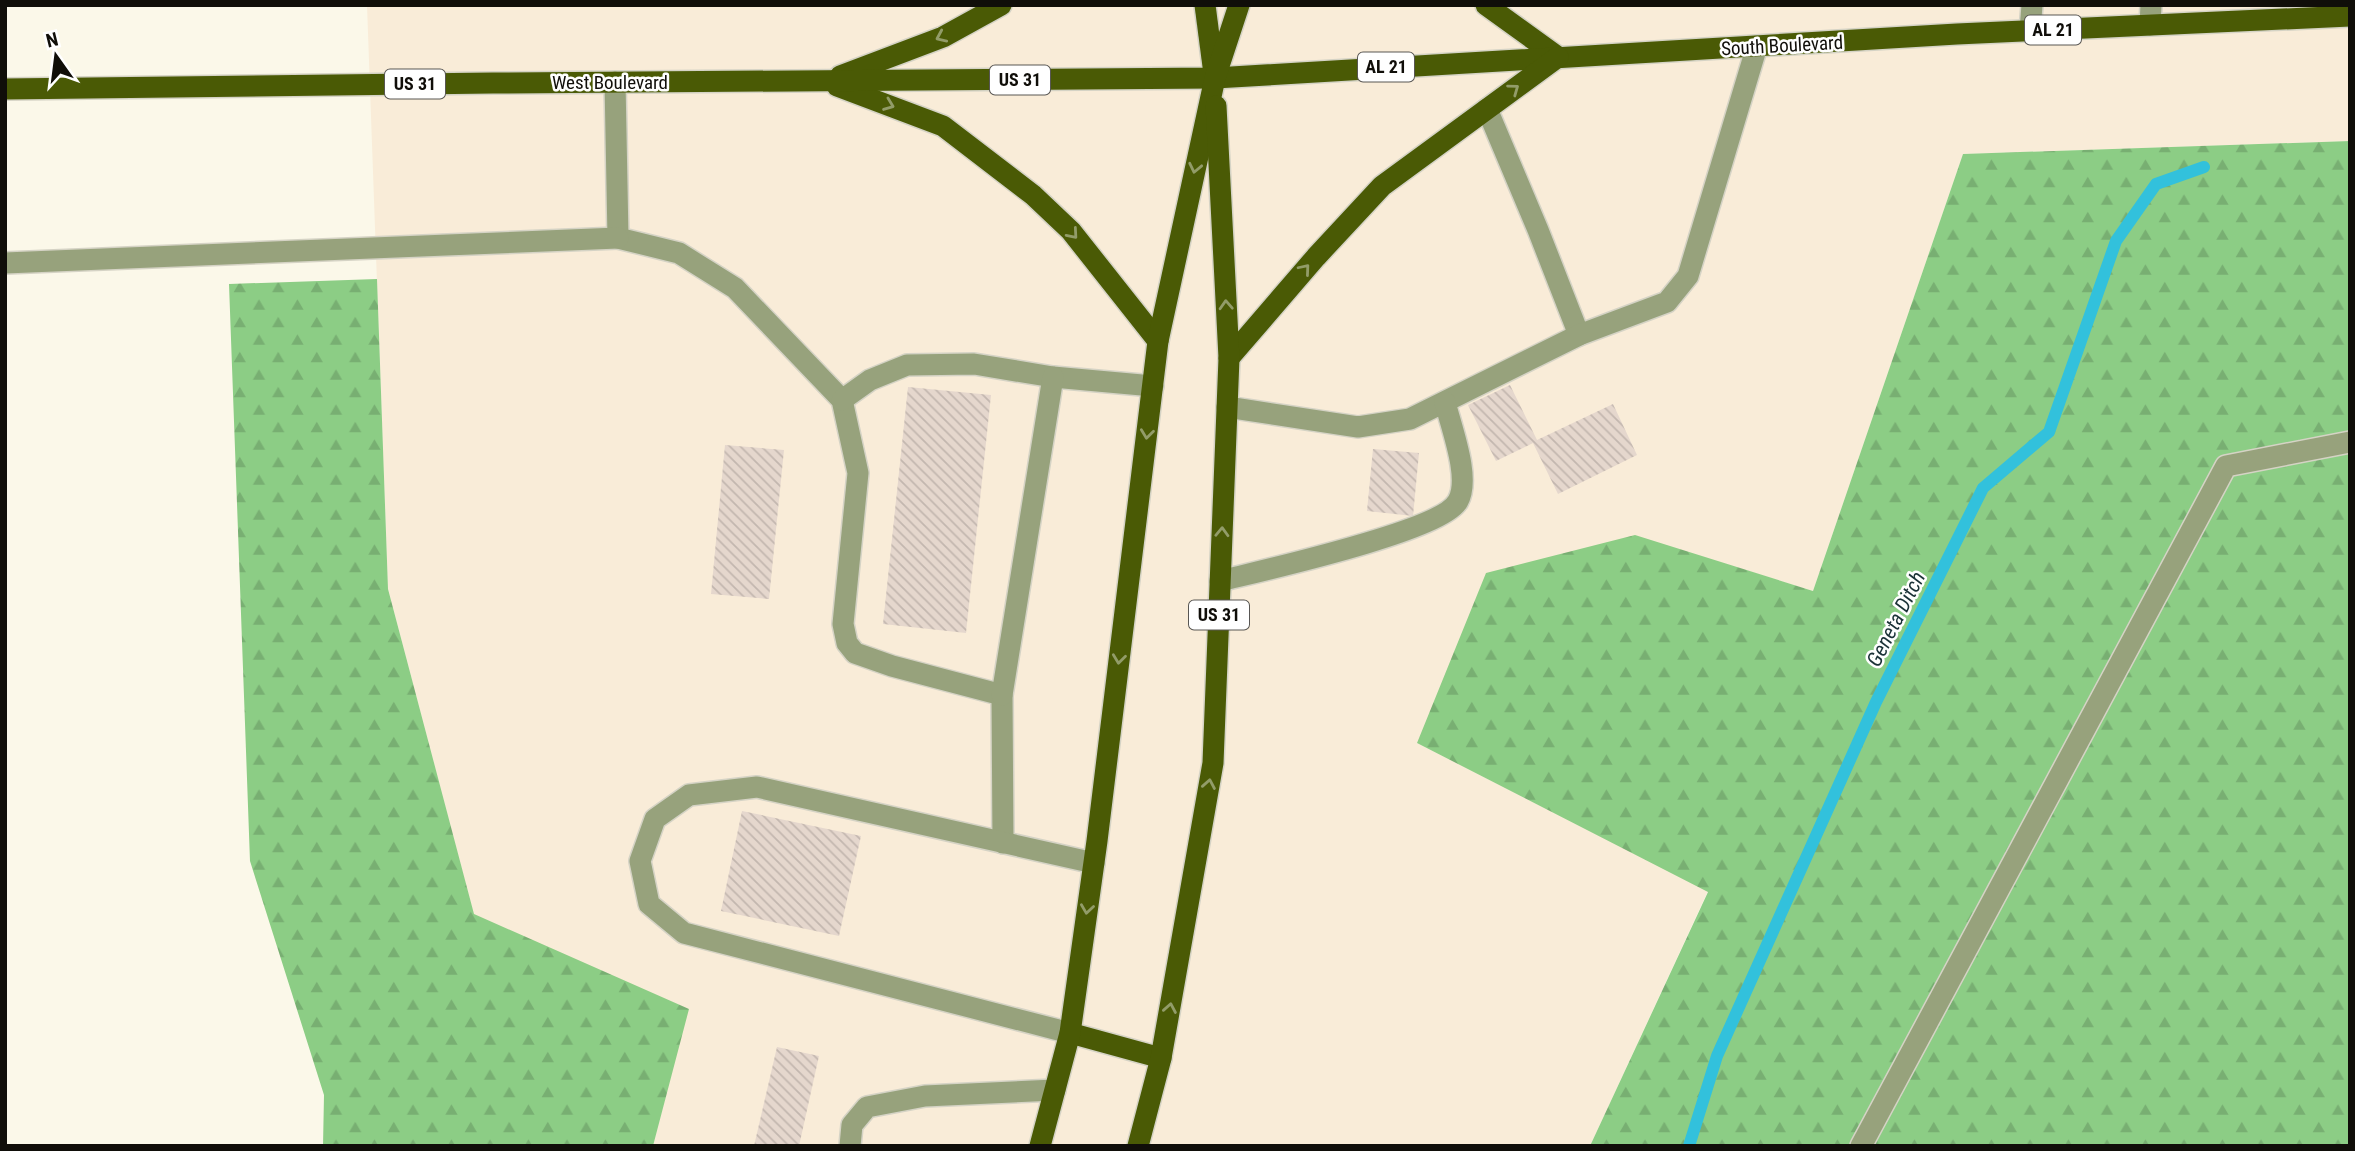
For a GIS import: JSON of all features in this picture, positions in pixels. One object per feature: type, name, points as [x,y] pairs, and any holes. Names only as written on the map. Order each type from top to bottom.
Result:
[{"type":"main road","points":[[825,82],[943,37],[1001,5]]},
{"type":"main road","points":[[1205,5],[1214,78]]},
{"type":"main road","points":[[1040,1146],[1070,1033],[1094,863],[1158,341],[1214,78],[1239,5]]},
{"type":"main road","points":[[1229,358],[1316,257],[1382,186],[1558,57],[1486,5]]},
{"type":"main road","name":"South Boulevard","points":[[1214,78],[2030,31],[2151,15],[2350,16]]},
{"type":"main road","name":"West Boulevard","points":[[5,89],[1214,78]]},
{"type":"main road","name":"US 31","points":[[1138,1146],[1161,1058],[1213,763],[1229,358],[1214,78]]},
{"type":"main road","points":[[825,82],[943,126],[1033,195],[1071,231],[1158,341]]},
{"type":"main road","points":[[1070,1033],[1161,1058]]},
{"type":"lane","points":[[2030,31],[2032,5]]},
{"type":"lane","points":[[1227,407],[1358,427],[1410,419],[1578,335],[1667,302],[1688,276],[1757,46]]},
{"type":"lane","points":[[615,82],[618,239]]},
{"type":"lane","points":[[1487,109],[1538,230],[1578,335]]},
{"type":"lane","points":[[5,263],[618,239],[680,253],[736,288],[842,400],[858,473],[843,624],[847,643],[855,653],[892,666],[1002,695]]},
{"type":"lane","points":[[842,400],[870,380],[908,365],[974,364],[1053,377],[1153,386]]},
{"type":"lane","points":[[1003,843],[1002,695],[1053,377]]},
{"type":"lane","points":[[1220,581],[1372,542],[1440,516],[1458,502],[1464,480],[1445,402]]},
{"type":"lane","points":[[1861,1146],[2226,466],[2350,442]]},
{"type":"lane","points":[[1070,1033],[684,933],[649,904],[640,861],[655,819],[689,794],[757,787],[1094,863]]},
{"type":"lane","points":[[850,1146],[852,1125],[867,1107],[925,1096],[1055,1090]]},
{"type":"shaded area","points":[[367,5],[2350,5],[2350,141],[1963,154],[1813,591],[1635,536],[1417,743],[1708,891],[1590,1146],[653,1146],[688,1009],[474,915],[388,589]]},
{"type":"green space","points":[[2350,141],[2350,1146],[1590,1146],[1708,892],[1417,743],[1486,573],[1635,535],[1813,591],[1963,154]]},
{"type":"green space","points":[[377,279],[388,589],[474,914],[689,1009],[653,1146],[323,1146],[324,1095],[250,861],[229,284]]},
{"type":"building","points":[[1510,385],[1537,440],[1613,404],[1637,455],[1558,494],[1533,443],[1496,461],[1468,405]]},
{"type":"building","points":[[908,387],[991,395],[966,633],[883,624]]},
{"type":"building","points":[[725,445],[784,450],[769,599],[711,594]]},
{"type":"building","points":[[1373,449],[1419,453],[1413,516],[1367,511]]},
{"type":"building","points":[[742,811],[861,836],[839,936],[721,911]]},
{"type":"building","points":[[777,1047],[819,1056],[799,1146],[754,1146]]},
{"type":"waterway","name":"Geneta Ditch","points":[[1689,1146],[1717,1056],[1876,702],[1983,488],[2049,432],[2116,241],[2156,184],[2204,167]]}]
